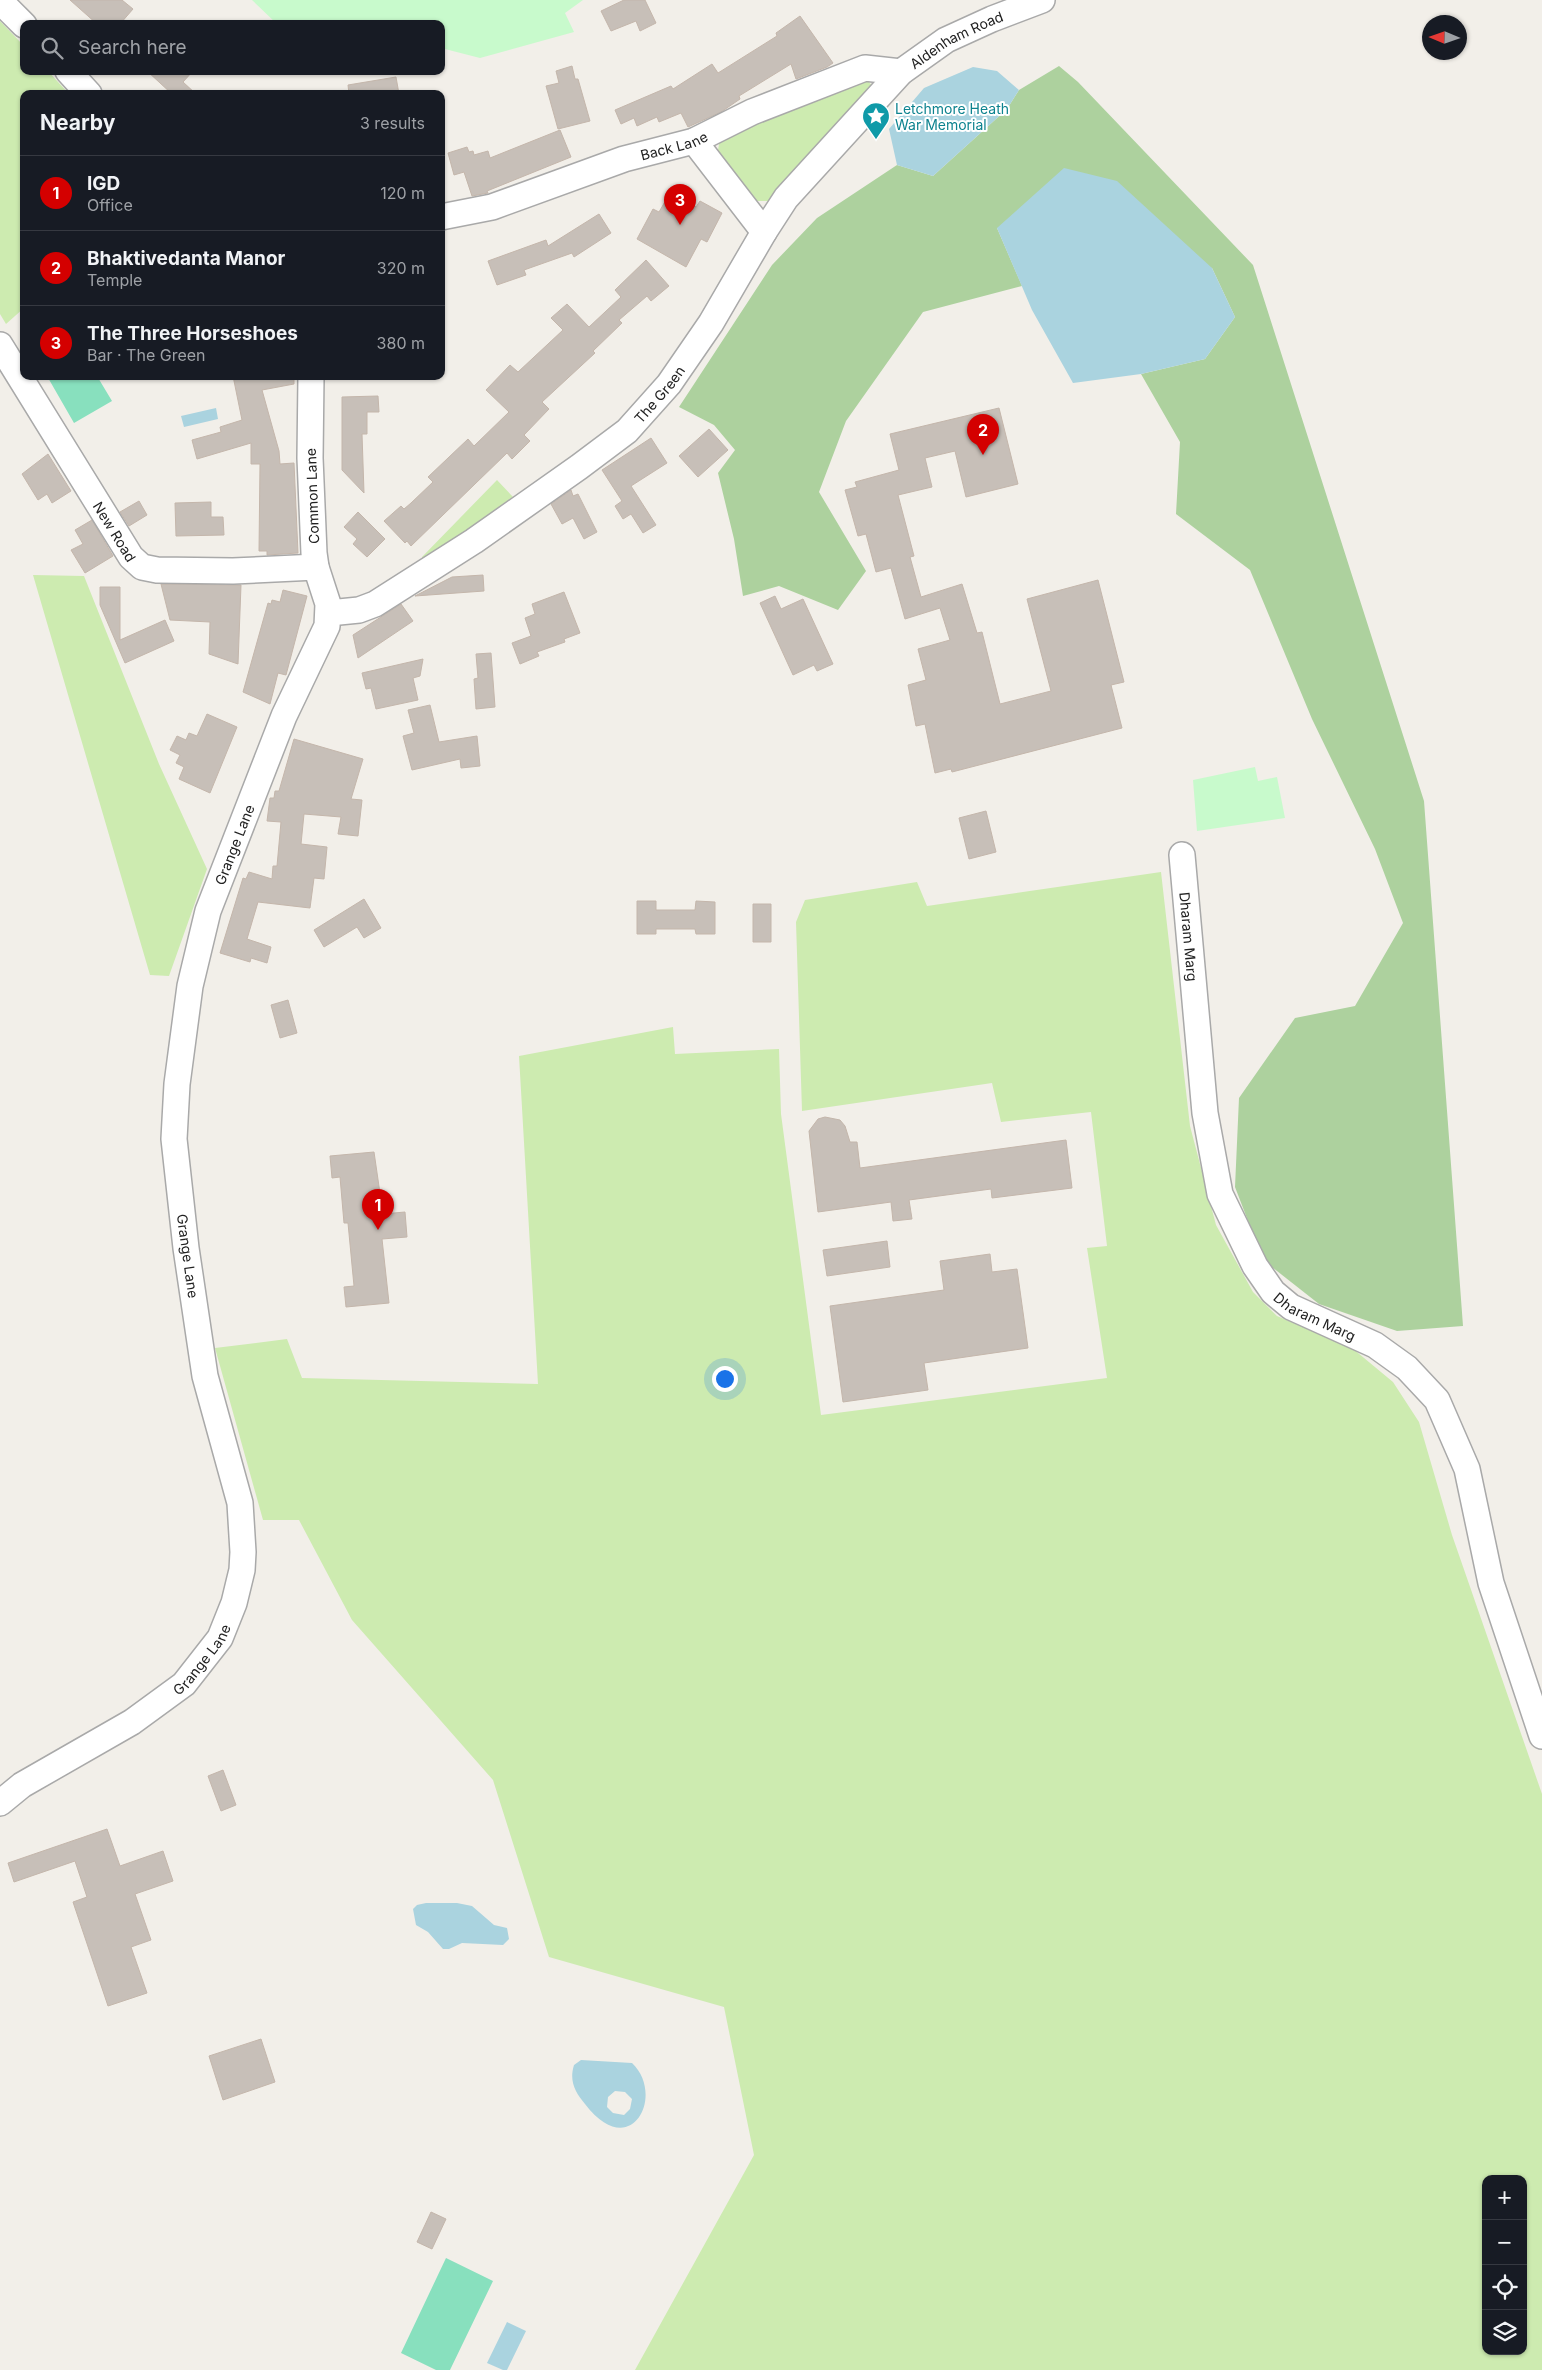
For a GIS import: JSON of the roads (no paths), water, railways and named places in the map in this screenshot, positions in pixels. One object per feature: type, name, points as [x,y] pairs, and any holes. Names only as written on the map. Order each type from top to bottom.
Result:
[{"type":"street","name":"Aldenham Road","points":[[901,72],[946,40],[992,19],[1042,0]]},
{"type":"street","points":[[0,1],[20,21]]},
{"type":"street","name":"Back Lane","points":[[445,216],[492,207],[624,159],[694,141],[752,112],[865,68],[901,72]]},
{"type":"street","name":"The Green","points":[[329,613],[359,610],[375,604],[474,541],[627,431],[669,384],[712,323],[764,232],[786,198],[901,72]]},
{"type":"street","points":[[72,75],[85,90]]},
{"type":"street","points":[[694,141],[764,232]]},
{"type":"street","name":"New Road","points":[[0,345],[20,377]]},
{"type":"street","name":"New Road","points":[[22,380],[131,557],[142,566],[157,570],[233,571],[316,567]]},
{"type":"street","name":"Common Lane","points":[[311,380],[310,458],[316,567],[329,613]]},
{"type":"street","name":"Grange Lane","points":[[0,1803],[22,1784],[132,1722],[184,1684],[220,1638],[234,1603],[242,1570],[243,1552],[240,1504],[206,1376],[186,1248],[174,1139],[178,1084],[190,986],[208,911],[270,749],[322,639],[329,613]]},
{"type":"street","name":"Dharam Marg","points":[[1182,855],[1205,1114],[1220,1194],[1255,1266],[1273,1292],[1291,1307],[1375,1345],[1407,1368],[1437,1400],[1466,1469],[1491,1583],[1542,1736]]},
{"type":"water","points":[[973,67],[997,71],[1019,90],[1007,109],[933,176],[897,165],[889,129],[924,88]]},
{"type":"water","points":[[1064,168],[1117,181],[1212,268],[1235,317],[1205,359],[1141,374],[1073,383],[1032,310],[997,228]]},
{"type":"water","points":[[216,408],[218,419],[184,427],[181,416]]},
{"type":"water","points":[[426,1903],[457,1903],[472,1906],[494,1925],[507,1928],[509,1939],[503,1945],[462,1943],[449,1949],[443,1949],[428,1932],[416,1925],[413,1909],[417,1905]]},
{"type":"water","points":[[581,2060],[632,2063],[642,2076],[645,2091],[644,2106],[638,2118],[629,2126],[617,2127],[602,2121],[585,2104],[576,2091],[572,2076],[574,2065]],"holes":[[[615,2091],[625,2092],[632,2099],[630,2109],[624,2115],[613,2113],[607,2107],[608,2097]]]},
{"type":"water","points":[[507,2322],[526,2331],[507,2370],[503,2370],[487,2363]]},
{"type":"place","name":"Letchmore Heath War Memorial","points":[[876,140]]},
{"type":"place","name":"The Three Horseshoes","points":[[680,225]]},
{"type":"place","name":"Bhaktivedanta Manor","points":[[983,455]]},
{"type":"place","name":"IGD","points":[[378,1230]]}]
